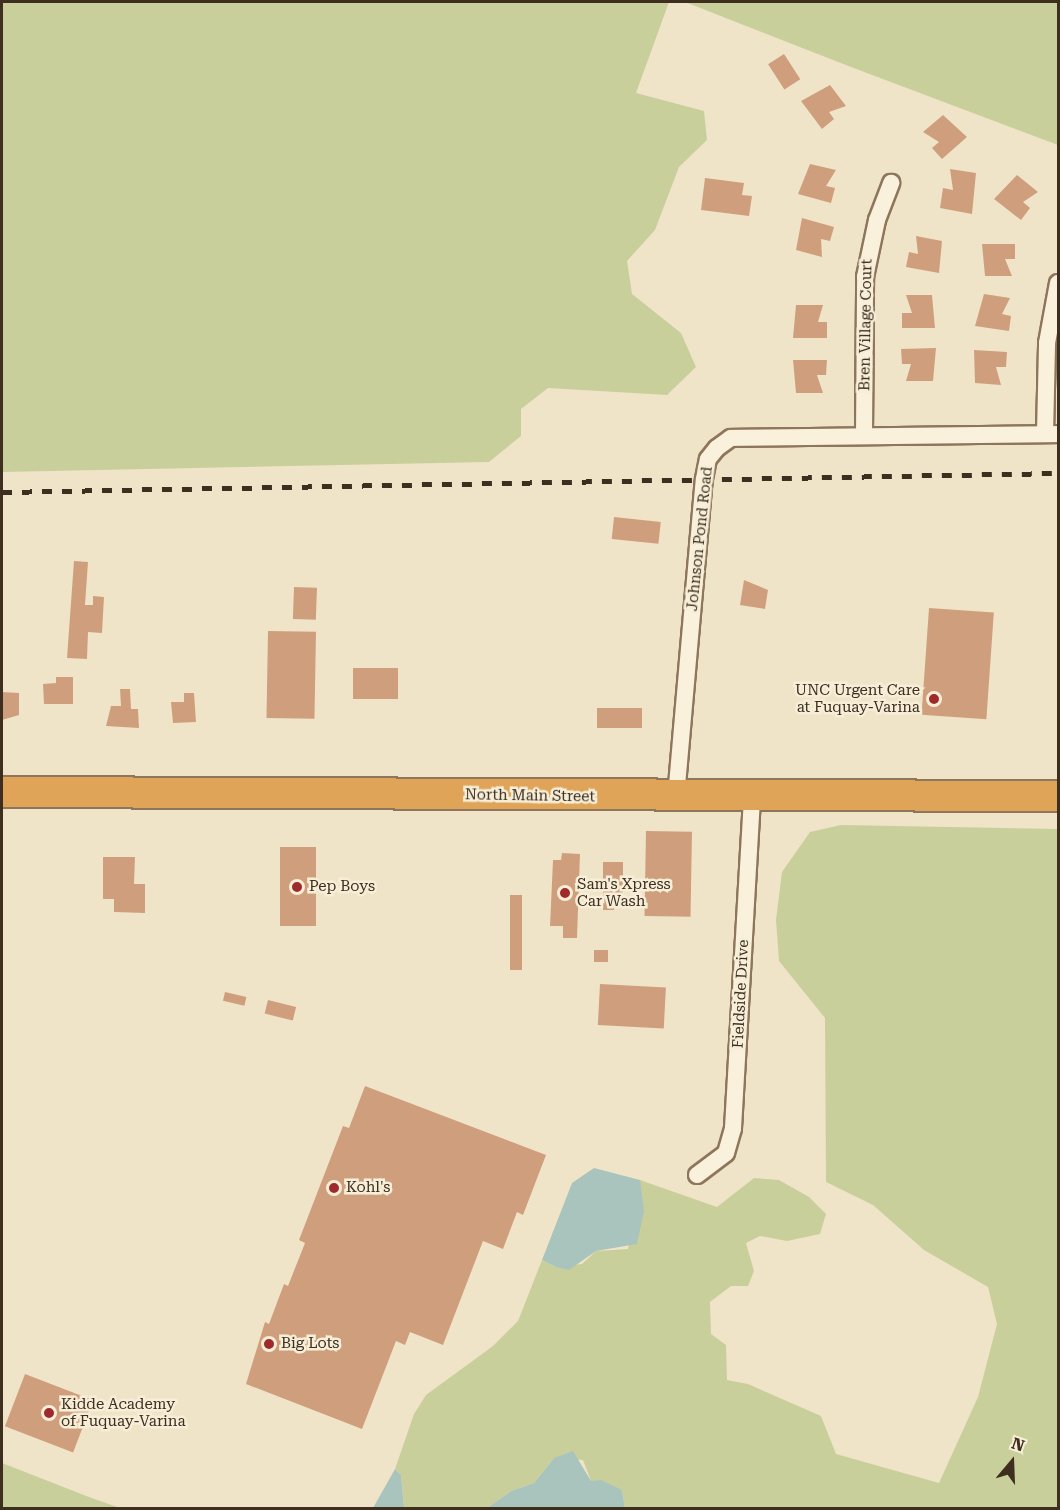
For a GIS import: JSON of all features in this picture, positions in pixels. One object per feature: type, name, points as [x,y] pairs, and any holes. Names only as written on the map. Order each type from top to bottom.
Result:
[{"type":"highway","name":"North Main Street","points":[[2,792],[752,798],[1059,796]]},
{"type":"street","name":"Bren Village Court","points":[[864,436],[865,277],[877,220],[891,183]]},
{"type":"street","points":[[1052,434],[1047,343],[1059,283]]},
{"type":"street","name":"Johnson Pond Road","points":[[676,797],[708,459],[731,438],[1052,434]]},
{"type":"street","name":"Fieldside Drive","points":[[697,1176],[726,1153],[733,1128],[752,798]]},
{"type":"green space","points":[[2,2],[669,2],[636,93],[704,111],[707,140],[679,167],[655,230],[627,261],[632,294],[681,333],[696,367],[667,395],[548,388],[521,409],[521,436],[489,462],[2,472]]},
{"type":"green space","points":[[685,2],[1058,2],[1058,145],[851,67]]},
{"type":"green space","points":[[841,825],[1058,829],[1058,1508],[625,1508],[622,1490],[591,1481],[583,1460],[554,1458],[534,1483],[511,1491],[487,1508],[404,1508],[401,1475],[395,1469],[414,1414],[426,1395],[493,1346],[518,1321],[542,1260],[556,1267],[582,1264],[596,1251],[628,1249],[640,1180],[717,1207],[754,1178],[779,1180],[809,1197],[826,1214],[820,1234],[787,1241],[760,1236],[746,1243],[754,1271],[748,1286],[731,1286],[710,1302],[711,1334],[726,1345],[727,1380],[748,1384],[821,1416],[836,1454],[939,1483],[978,1397],[997,1324],[988,1287],[924,1250],[873,1205],[826,1182],[825,1018],[779,961],[776,920],[782,872],[810,832]]},
{"type":"green space","points":[[2,1463],[89,1497],[120,1508],[2,1508]]},
{"type":"water","points":[[594,1168],[640,1180],[644,1211],[637,1244],[596,1251],[569,1270],[556,1267],[542,1260],[572,1183]]},
{"type":"water","points":[[573,1451],[591,1481],[601,1480],[622,1490],[625,1508],[487,1508],[511,1491],[534,1483],[554,1458]]},
{"type":"water","points":[[395,1469],[401,1475],[404,1508],[373,1508]]},
{"type":"building","points":[[784,54],[800,79],[784,90],[768,64]]},
{"type":"building","points":[[830,85],[846,106],[829,112],[834,119],[822,129],[801,101]]},
{"type":"building","points":[[943,115],[967,137],[942,159],[932,148],[939,142],[923,132]]},
{"type":"building","points":[[810,164],[836,170],[826,186],[835,188],[831,203],[798,194]]},
{"type":"building","points":[[950,169],[976,173],[972,214],[940,208],[943,188],[953,190]]},
{"type":"building","points":[[1017,175],[1038,192],[1023,202],[1030,208],[1021,220],[994,199]]},
{"type":"building","points":[[705,178],[744,183],[742,195],[752,196],[749,216],[701,210]]},
{"type":"building","points":[[802,218],[834,227],[830,241],[821,239],[822,257],[796,250]]},
{"type":"building","points":[[916,236],[942,241],[939,273],[906,267],[909,252],[918,254]]},
{"type":"building","points":[[982,244],[1015,244],[1015,259],[1005,259],[1012,276],[985,276]]},
{"type":"building","points":[[984,294],[1010,298],[1002,314],[1011,316],[1009,331],[975,326]]},
{"type":"building","points":[[906,295],[932,295],[935,328],[902,328],[902,313],[912,313]]},
{"type":"building","points":[[796,305],[823,305],[818,322],[827,322],[827,338],[793,338]]},
{"type":"building","points":[[936,348],[933,381],[906,381],[911,364],[902,364],[901,349]]},
{"type":"building","points":[[974,350],[1007,352],[1006,367],[996,367],[1001,385],[975,383]]},
{"type":"building","points":[[793,360],[827,360],[826,375],[817,375],[823,393],[796,393]]},
{"type":"building","points":[[614,517],[661,522],[658,544],[612,539]]},
{"type":"building","points":[[74,561],[88,562],[85,605],[93,605],[93,596],[104,597],[102,633],[88,632],[87,659],[67,658]]},
{"type":"building","points":[[744,580],[768,590],[765,609],[740,605]]},
{"type":"building","points":[[294,587],[317,588],[316,620],[293,619]]},
{"type":"building","points":[[929,608],[994,613],[986,719],[922,715]]},
{"type":"building","points":[[268,631],[316,632],[314,719],[266,718]]},
{"type":"building","points":[[353,668],[398,668],[398,699],[353,699]]},
{"type":"building","points":[[56,677],[73,677],[73,704],[44,704],[43,684],[56,683]]},
{"type":"building","points":[[120,689],[130,689],[131,709],[138,709],[139,728],[106,726],[111,706],[121,706]]},
{"type":"building","points":[[2,692],[19,693],[19,715],[2,720]]},
{"type":"building","points":[[184,693],[194,693],[196,722],[173,723],[171,702],[184,702]]},
{"type":"building","points":[[597,708],[642,708],[642,728],[597,728]]},
{"type":"building","points":[[646,831],[692,832],[691,917],[645,916]]},
{"type":"building","name":"Pep Boys","points":[[280,847],[316,847],[316,926],[280,926]]},
{"type":"building","name":"Sam's Xpress Car Wash","points":[[562,853],[580,854],[577,938],[563,938],[563,926],[550,926],[553,860],[561,860]]},
{"type":"building","points":[[103,857],[135,857],[134,884],[145,884],[145,913],[114,912],[114,899],[103,899]]},
{"type":"building","points":[[603,862],[623,862],[623,893],[614,893],[614,910],[603,910]]},
{"type":"building","points":[[510,895],[522,895],[522,970],[510,970]]},
{"type":"building","points":[[594,950],[608,950],[608,962],[594,962]]},
{"type":"building","points":[[600,984],[666,987],[664,1028],[598,1025]]},
{"type":"building","points":[[225,992],[246,997],[244,1006],[223,1001]]},
{"type":"building","points":[[268,1000],[296,1007],[293,1021],[265,1014]]},
{"type":"building","points":[[365,1086],[546,1155],[523,1215],[517,1212],[503,1249],[483,1241],[443,1345],[410,1332],[405,1345],[396,1341],[362,1429],[246,1384],[265,1322],[269,1324],[284,1284],[288,1286],[305,1243],[299,1240],[343,1126],[349,1128]]},
{"type":"building","name":"Kidde Academy of Fuquay-Varina","points":[[25,1374],[93,1400],[73,1452],[5,1426]]},
{"type":"railway","points":[[2,492],[1058,473]]},
{"type":"place","name":"UNC Urgent Care at Fuquay-Varina","points":[[934,699]]},
{"type":"place","name":"Pep Boys","points":[[297,887]]},
{"type":"place","name":"Sam's Xpress Car Wash","points":[[565,893]]},
{"type":"place","name":"Kohl's","points":[[334,1188]]},
{"type":"place","name":"Big Lots","points":[[269,1344]]},
{"type":"place","name":"Kidde Academy of Fuquay-Varina","points":[[49,1413]]}]
